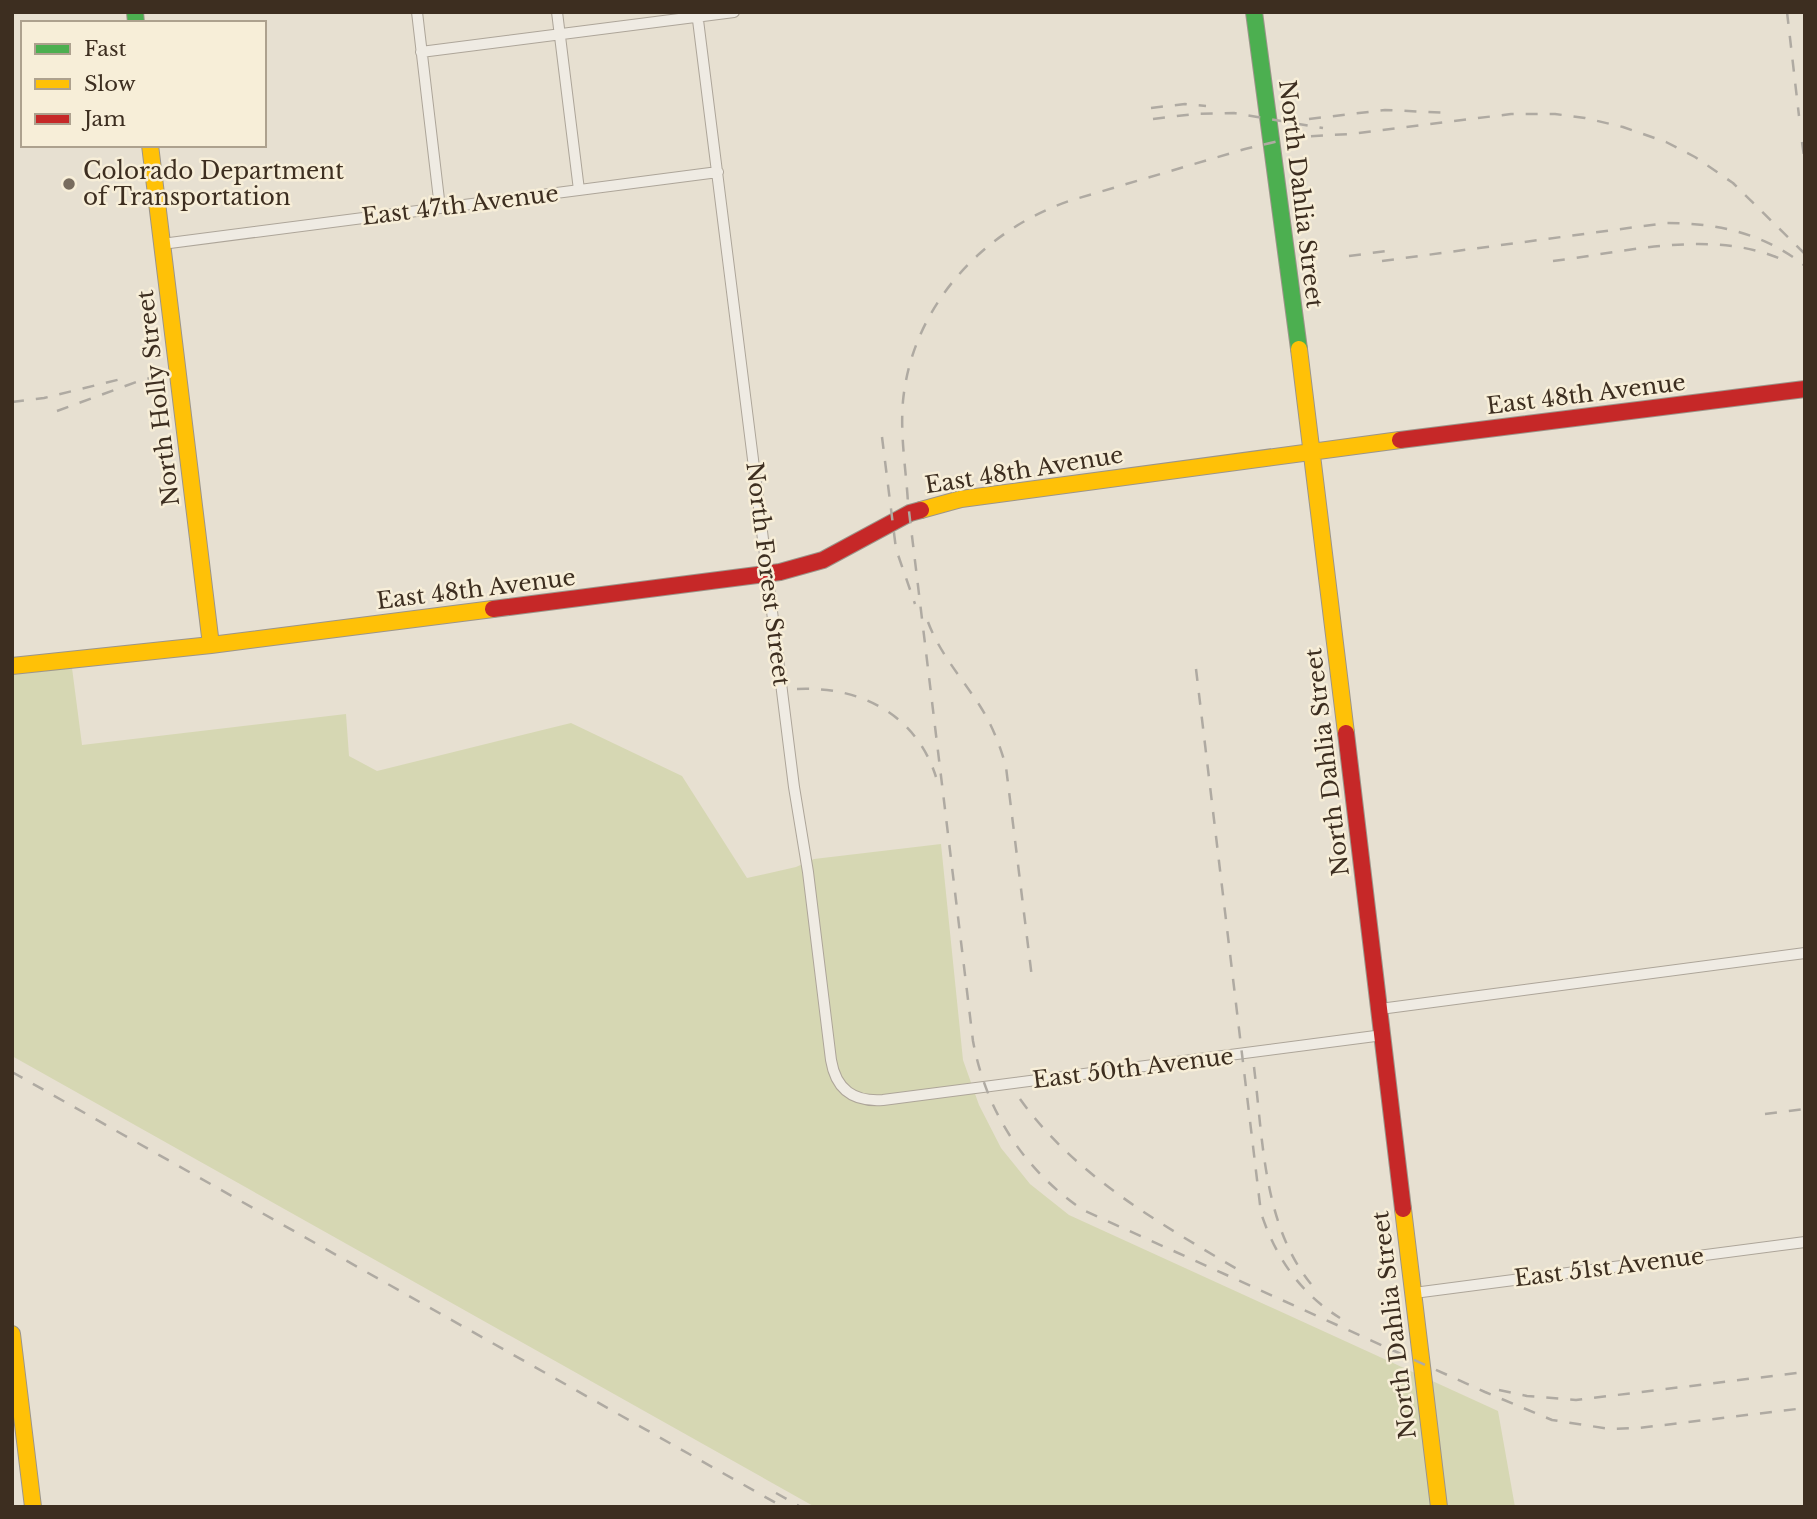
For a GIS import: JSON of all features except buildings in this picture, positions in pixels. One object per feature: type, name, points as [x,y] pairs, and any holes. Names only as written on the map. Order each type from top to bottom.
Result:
[{"type":"street","points":[[417,12],[440,208]]},
{"type":"street","points":[[557,12],[579,190]]},
{"type":"street","points":[[421,52],[734,12]]},
{"type":"street","name":"North Dahlia Street","points":[[1254,12],[1312,451],[1439,1507]]},
{"type":"street","name":"North Forest Street","points":[[698,15],[767,573],[832,1066],[839,1085],[850,1095],[864,1100],[883,1100]]},
{"type":"street","name":"North Holly Street","points":[[150,147],[211,645]]},
{"type":"street","name":"East 47th Avenue","points":[[162,244],[718,172]]},
{"type":"street","name":"East 48th Avenue","points":[[12,666],[211,645],[794,569],[823,560],[892,521],[946,502],[1312,451],[1805,389]]},
{"type":"street","points":[[1380,1009],[1805,953]]},
{"type":"street","name":"East 50th Avenue","points":[[883,1100],[1383,1035]]},
{"type":"street","name":"East 51st Avenue","points":[[1414,1293],[1805,1242]]},
{"type":"street","points":[[12,1334],[33,1507]]},
{"type":"green space","points":[[72,668],[82,745],[346,714],[349,756],[377,771],[571,723],[682,776],[747,878],[796,867],[814,859],[941,844],[963,1060],[979,1105],[1001,1148],[1030,1184],[1069,1215],[1498,1411],[1515,1507],[815,1507],[12,1056],[12,675]]},
{"type":"railway","points":[[1787,12],[1799,116]]},
{"type":"railway","points":[[1151,108],[1185,104],[1206,106]]},
{"type":"railway","points":[[1309,119],[1385,110],[1452,113]]},
{"type":"railway","points":[[1153,119],[1234,113],[1323,128]]},
{"type":"railway","points":[[1805,254],[1733,183],[1695,157],[1666,142],[1623,127],[1585,118],[1555,114],[1511,114],[1350,134],[1296,137],[1245,149],[1069,201],[1037,214],[1008,232],[981,253],[957,277],[920,334],[909,367],[902,427],[908,503],[973,1041],[987,1091],[998,1114],[1010,1136],[1042,1176],[1083,1210],[1552,1420],[1610,1429],[1639,1428],[1805,1408]]},
{"type":"railway","points":[[1802,142],[1805,163]]},
{"type":"railway","points":[[1382,261],[1666,223],[1685,223],[1722,228],[1756,238],[1773,245],[1805,266]]},
{"type":"railway","points":[[1553,261],[1668,245],[1697,244],[1726,245],[1781,259]]},
{"type":"railway","points":[[1349,256],[1394,250]]},
{"type":"railway","points":[[57,411],[165,374]]},
{"type":"railway","points":[[12,402],[44,398],[121,379]]},
{"type":"railway","points":[[882,437],[896,549],[915,604]]},
{"type":"railway","points":[[928,622],[945,655],[984,713],[1004,759],[1032,978]]},
{"type":"railway","points":[[1196,669],[1261,1213],[1274,1245],[1291,1273],[1301,1286],[1340,1318]]},
{"type":"railway","points":[[797,689],[842,693],[883,708],[915,736],[936,777]]},
{"type":"railway","points":[[1254,1067],[1263,1152],[1274,1208],[1295,1261],[1311,1284]]},
{"type":"railway","points":[[12,1072],[783,1507]]},
{"type":"railway","points":[[1020,1099],[1042,1127],[1093,1175],[1151,1217],[1242,1272]]},
{"type":"railway","points":[[1765,1114],[1805,1109]]},
{"type":"railway","points":[[1499,1390],[1527,1396],[1576,1400],[1805,1372]]},
{"type":"railway","points":[[776,1493],[801,1507]]},
{"type":"traffic: fast","points":[[135,12],[136,21]]},
{"type":"traffic: fast","points":[[1254,12],[1299,349]]},
{"type":"traffic: slow","points":[[150,147],[211,645]]},
{"type":"traffic: slow","points":[[1299,349],[1346,733]]},
{"type":"traffic: slow","points":[[921,510],[961,499],[1400,440]]},
{"type":"traffic: slow","points":[[12,666],[211,645],[493,609]]},
{"type":"traffic: slow","points":[[1403,1209],[1439,1507]]},
{"type":"traffic: slow","points":[[12,1334],[33,1507]]},
{"type":"traffic: jam","points":[[1400,440],[1805,389]]},
{"type":"traffic: jam","points":[[493,609],[780,572],[823,560],[910,513],[921,510]]},
{"type":"traffic: jam","points":[[1346,733],[1403,1209]]},
{"type":"place","name":"Colorado Department of Transportation","points":[[69,184]]}]
